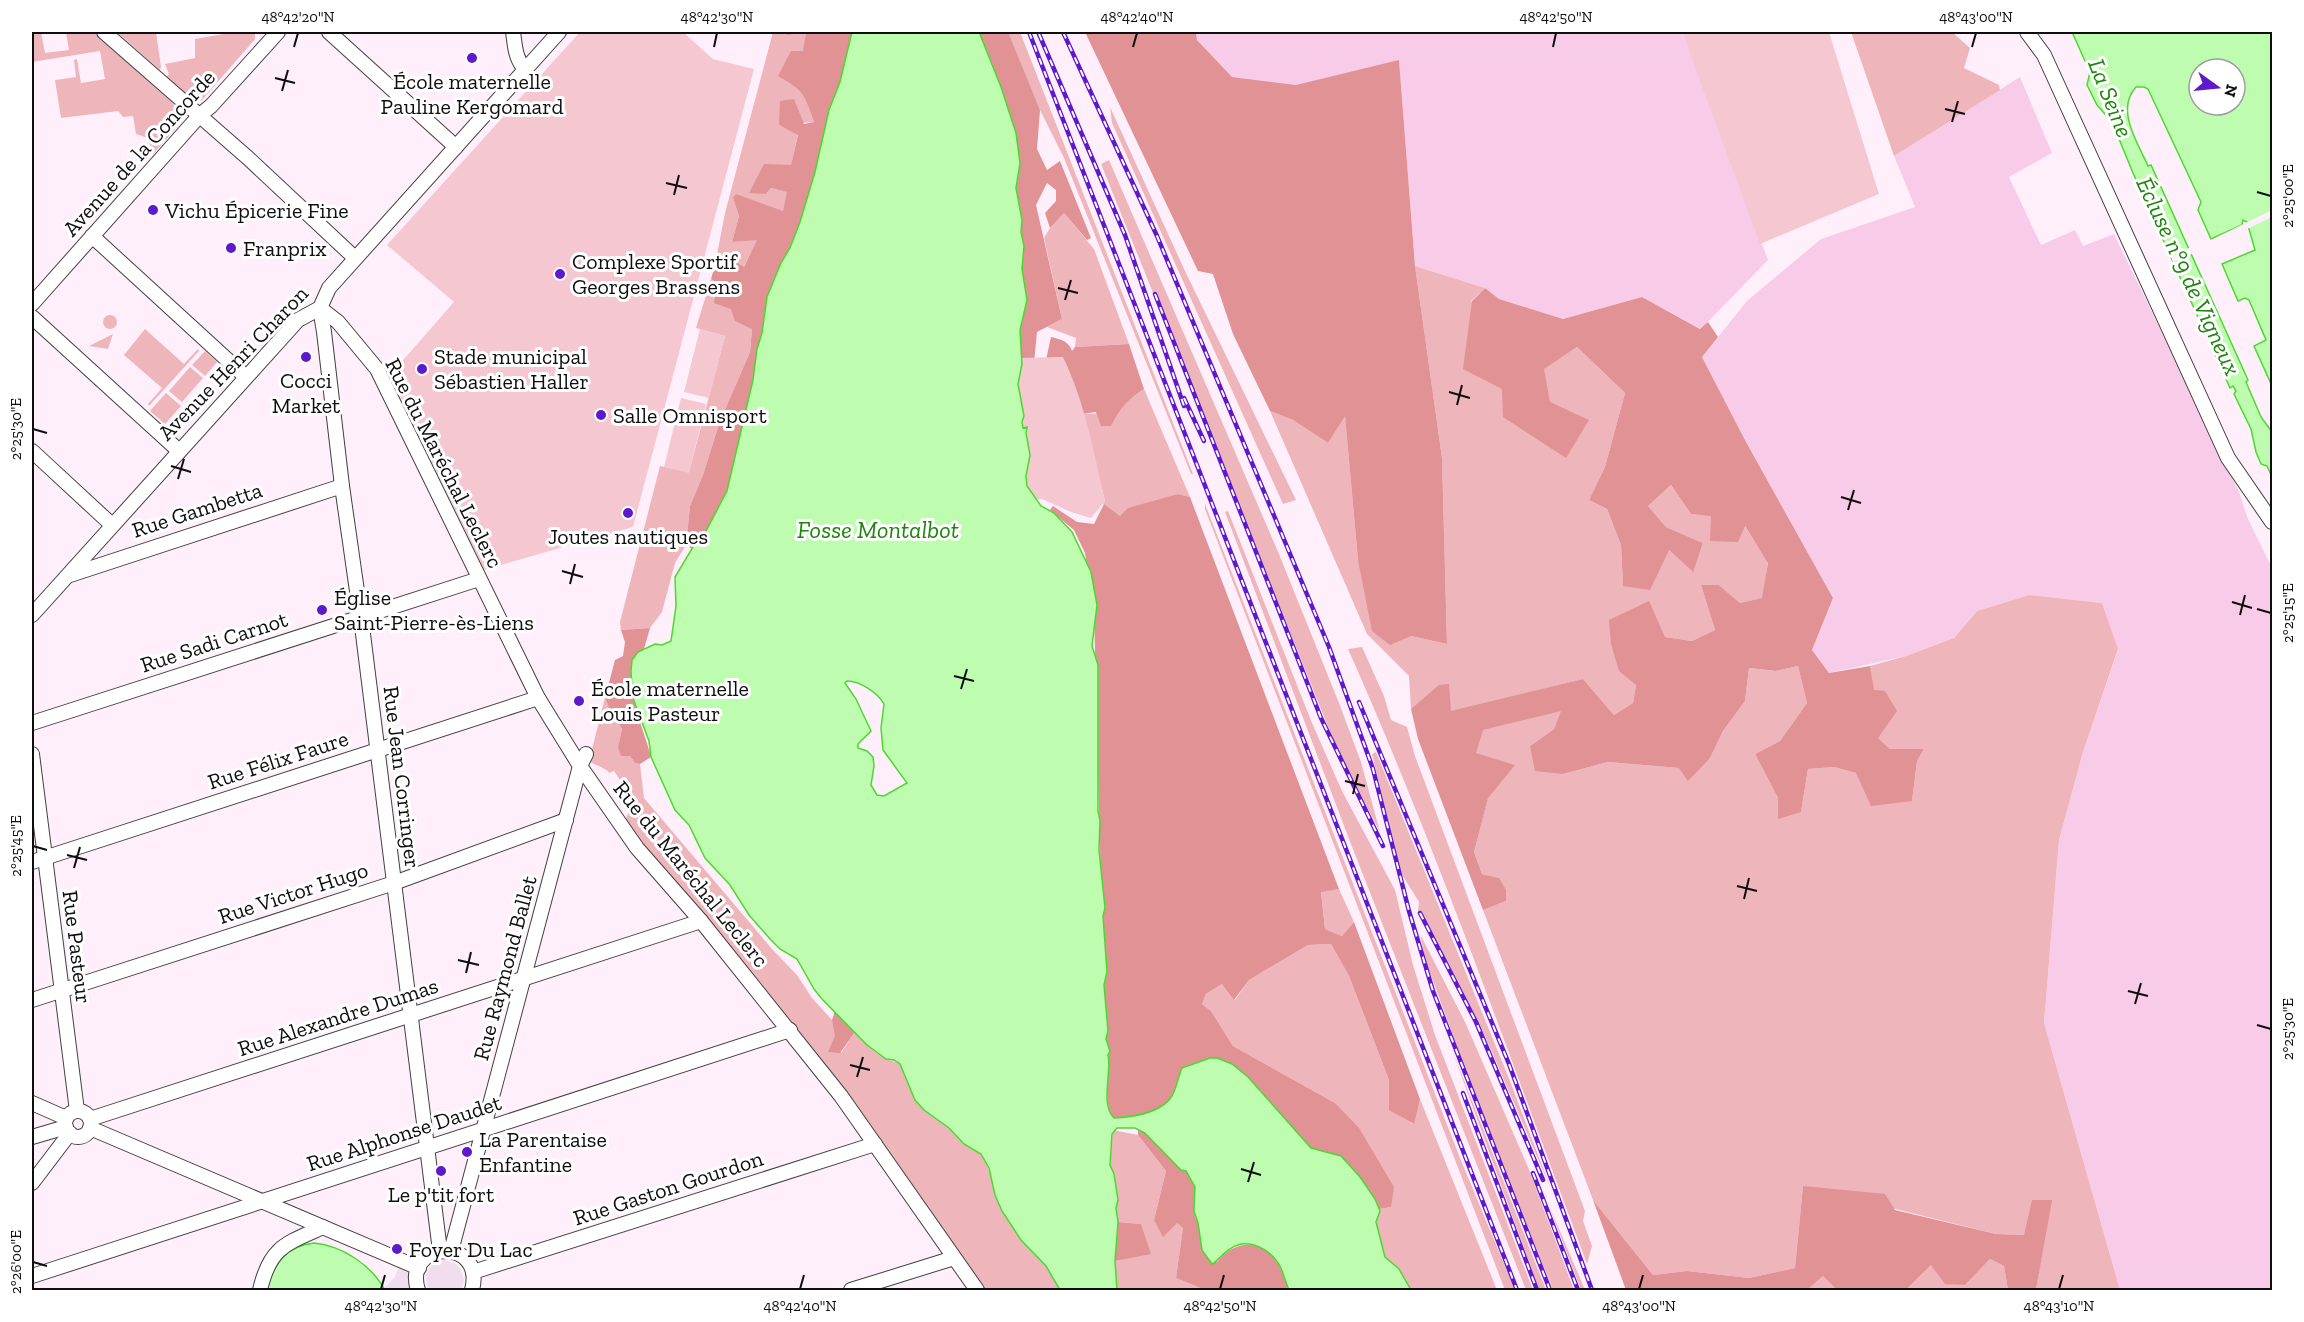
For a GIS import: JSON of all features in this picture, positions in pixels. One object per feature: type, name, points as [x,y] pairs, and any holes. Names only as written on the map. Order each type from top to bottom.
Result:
[{"type":"street","points":[[104,32],[248,158],[355,258]]},
{"type":"street","name":"Avenue de la Concorde","points":[[33,300],[278,32]]},
{"type":"street","points":[[329,32],[456,147]]},
{"type":"street","points":[[513,32],[516,55],[519,63],[525,69]]},
{"type":"street","name":"Avenue Henri Charon","points":[[32,615],[245,376],[298,320],[320,309],[329,288],[559,32]]},
{"type":"street","points":[[2028,32],[2044,55],[2228,458],[2272,522]]},
{"type":"street","points":[[92,236],[245,376]]},
{"type":"street","name":"Rue Jean Corringer","points":[[320,309],[412,1014],[427,1147],[446,1251]]},
{"type":"street","name":"Rue du Maréchal Leclerc","points":[[320,309],[338,322],[377,369],[538,698],[583,760],[637,848],[701,921],[842,1096],[977,1290]]},
{"type":"street","points":[[32,317],[178,450]]},
{"type":"street","points":[[32,451],[112,525]]},
{"type":"street","name":"Rue Gambetta","points":[[67,576],[342,486]]},
{"type":"street","name":"Rue Sadi Carnot","points":[[32,723],[479,579]]},
{"type":"street","name":"Rue Félix Faure","points":[[38,860],[538,698]]},
{"type":"street","name":"Rue Pasteur","points":[[32,754],[38,860],[62,991],[70,1122]]},
{"type":"street","name":"Rue Raymond Ballet","points":[[446,1251],[484,1128],[583,760]]},
{"type":"street","name":"Rue Victor Hugo","points":[[32,1000],[394,883],[566,820]]},
{"type":"street","name":"Rue Alexandre Dumas","points":[[70,1122],[81,1136],[90,1124],[412,1014],[701,921]]},
{"type":"street","name":"Rue Alphonse Daudet","points":[[32,1276],[790,1030]]},
{"type":"street","points":[[32,1103],[70,1122]]},
{"type":"street","points":[[32,1137],[70,1122],[85,1113],[90,1124],[419,1268]]},
{"type":"street","points":[[32,1183],[70,1122]]},
{"type":"street","name":"Rue Gaston Gourdon","points":[[473,1272],[875,1144]]},
{"type":"street","points":[[260,1290],[273,1256],[286,1243],[323,1227]]},
{"type":"street","points":[[418,1290],[416,1275],[424,1260],[446,1251],[465,1258],[473,1272],[473,1290]]},
{"type":"street","points":[[851,1290],[954,1258]]},
{"type":"shaded area","points":[[32,32],[41,32],[45,53],[69,50],[66,32],[94,32],[172,102],[183,120],[153,154],[148,138],[136,134],[133,116],[123,117],[118,111],[61,118],[55,80],[76,77],[74,60],[77,59],[81,83],[105,79],[100,51],[32,62]]},
{"type":"shaded area","points":[[117,32],[156,32],[160,70]]},
{"type":"shaded area","points":[[235,32],[255,32],[255,39],[202,100],[197,102],[192,100],[166,77],[169,74],[165,64],[195,58],[195,39]]},
{"type":"shaded area","name":"Complexe Sportif Georges Brassens","points":[[580,32],[683,32],[713,59],[754,69],[633,527],[484,570],[390,375],[454,302],[387,245]]},
{"type":"shaded area","points":[[773,32],[788,32],[788,35],[806,33],[801,89],[814,122],[779,125],[798,134],[791,166],[749,192],[766,194],[771,188],[788,192],[783,211],[733,198],[739,216],[732,242],[758,239],[743,268],[725,255],[715,265],[725,213]]},
{"type":"shaded area","points":[[788,32],[852,32],[800,223],[767,297],[753,380],[727,491],[705,533],[692,549],[686,545],[690,506],[703,475],[720,421],[750,352],[752,329],[735,321],[731,309],[714,303],[717,283],[711,279],[715,265],[724,255],[744,267],[757,240],[732,242],[739,216],[733,198],[736,194],[783,211],[787,192],[771,188],[766,194],[749,193],[764,164],[791,165],[798,135],[779,125],[780,101],[794,99],[804,124],[814,122],[802,94],[778,76],[791,51],[803,51],[806,33],[787,35]]},
{"type":"shaded area","points":[[979,32],[1008,32],[1040,110],[1037,149],[1047,170],[1060,161],[1091,238],[1087,240],[1064,213],[1050,228],[1045,213],[1056,201],[1056,190],[1047,183],[1036,205],[1062,319],[1037,332],[1033,373],[1019,372],[1020,330],[1027,300],[1022,269],[1024,246],[1021,232],[1022,220],[1016,188],[1020,163],[1016,133]]},
{"type":"shaded area","points":[[1007,32],[1020,32],[1193,474],[1191,474],[1064,158],[1040,110]]},
{"type":"shaded area","points":[[1085,32],[1196,32],[1197,40],[1232,77],[1296,85],[1399,60],[1415,266],[1442,458],[1447,644],[1411,636],[1390,645],[1372,631],[1358,560],[1345,416],[1328,443],[1293,420],[1270,411],[1233,334],[1213,274],[1198,271]]},
{"type":"shaded area","points":[[1196,32],[1682,32],[1768,260],[1701,329],[1642,297],[1563,319],[1499,299],[1485,288],[1415,266],[1399,61],[1296,85],[1232,77],[1197,40]]},
{"type":"shaded area","points":[[1682,32],[1829,32],[1879,194],[1760,244]]},
{"type":"shaded area","points":[[1851,32],[1952,32],[1970,48],[1964,68],[1999,85],[2000,90],[1894,156]]},
{"type":"shaded area","points":[[2020,77],[2052,153],[2009,177],[2041,245],[2075,230],[2083,246],[2114,234],[2239,492],[2248,519],[2272,568],[2272,1290],[2120,1290],[2044,1023],[2059,840],[2083,752],[2118,650],[2102,603],[2029,595],[1977,611],[1954,638],[1906,656],[1829,673],[1812,650],[1833,598],[1746,442],[1702,357],[1747,301],[1821,239],[1915,207],[1894,156]]},
{"type":"shaded area","points":[[1110,107],[1185,271],[1296,500],[1283,504],[1112,123]]},
{"type":"shaded area","points":[[1109,160],[1279,554],[1361,762],[1380,832],[1342,761],[1101,164]]},
{"type":"shaded area","points":[[1064,213],[1094,249],[1129,344],[1075,347],[1076,338],[1047,327],[1062,319],[1044,238]]},
{"type":"shaded area","points":[[1415,266],[1485,288],[1471,301],[1550,402],[1543,369],[1577,347],[1625,393],[1605,467],[1589,500],[1607,509],[1621,545],[1623,586],[1669,550],[1692,571],[1703,543],[1666,527],[1648,506],[1671,485],[1691,514],[1711,515],[1744,525],[1768,562],[1763,598],[1740,603],[1719,585],[1701,585],[1715,630],[1692,641],[1665,637],[1636,685],[1633,703],[1614,715],[1583,679],[1451,712],[1420,702],[1411,709],[1409,676],[1367,634],[1270,411],[1293,420],[1328,443],[1345,415],[1358,560],[1411,636],[1447,644],[1442,458]]},
{"type":"shaded area","points":[[711,279],[717,283],[732,309],[752,329],[750,352],[720,421],[703,475],[690,506],[686,545],[675,563],[662,612],[650,628],[621,630],[620,622],[660,466],[689,472],[725,336],[696,328]]},
{"type":"shaded area","points":[[1485,288],[1499,299],[1563,319],[1642,297],[1700,329],[1708,322],[1718,337],[1702,357],[1746,442],[1833,598],[1812,650],[1829,673],[1870,666],[1874,690],[1885,691],[1897,711],[1878,738],[1890,749],[1924,749],[1917,761],[1912,801],[1871,806],[1856,773],[1834,767],[1808,769],[1801,812],[1778,819],[1778,798],[1755,754],[1780,741],[1807,703],[1798,666],[1776,671],[1749,668],[1745,701],[1723,731],[1710,758],[1688,781],[1679,768],[1608,762],[1563,774],[1535,771],[1530,746],[1554,729],[1561,711],[1483,730],[1476,753],[1515,765],[1488,798],[1474,852],[1482,874],[1499,878],[1506,890],[1506,901],[1483,910],[1418,739],[1411,709],[1439,685],[1449,684],[1451,711],[1583,679],[1614,715],[1633,703],[1636,685],[1619,671],[1611,644],[1609,620],[1649,601],[1665,637],[1692,641],[1715,630],[1701,585],[1719,585],[1740,603],[1762,598],[1768,563],[1745,526],[1738,542],[1710,541],[1711,516],[1691,514],[1671,485],[1648,506],[1666,527],[1703,543],[1693,572],[1669,550],[1650,590],[1623,586],[1621,545],[1607,509],[1589,500],[1605,467],[1625,393],[1577,347],[1544,369],[1550,402],[1589,420],[1566,458],[1503,417],[1502,389],[1463,369],[1472,301]]},
{"type":"shaded area","points":[[110,315],[115,317],[117,322],[115,327],[110,329],[105,327],[103,322],[105,317]]},
{"type":"shaded area","points":[[145,329],[184,364],[198,349],[199,351],[149,406],[148,404],[162,388],[124,355]]},
{"type":"shaded area","points":[[700,329],[725,336],[709,398],[684,392]]},
{"type":"shaded area","points":[[113,334],[108,349],[89,346]]},
{"type":"shaded area","points":[[1051,337],[1066,343],[1072,351],[1075,347],[1129,344],[1144,389],[1124,405],[1111,426],[1101,426],[1096,412],[1083,414],[1061,357],[1055,358],[1044,369]]},
{"type":"shaded area","points":[[205,351],[217,362],[205,376],[192,365]]},
{"type":"shaded area","points":[[1063,357],[1083,410],[1105,501],[1091,518],[1042,499],[1015,503],[1017,358]]},
{"type":"shaded area","points":[[190,367],[203,378],[182,402],[169,391]]},
{"type":"shaded area","points":[[1144,389],[1190,497],[1178,494],[1120,516],[1103,504],[1105,501],[1083,414],[1117,413],[1130,398]]},
{"type":"shaded area","points":[[166,393],[181,406],[165,424],[150,411]]},
{"type":"shaded area","points":[[681,398],[706,404],[689,473],[664,467]]},
{"type":"shaded area","points":[[1178,494],[1190,497],[1339,889],[1321,892],[1325,929],[1342,936],[1354,922],[1420,1099],[1414,1124],[1389,1110],[1389,1080],[1349,976],[1331,944],[1308,945],[1249,980],[1234,1000],[1222,984],[1206,994],[1202,1004],[1211,1011],[1233,1046],[1335,1103],[1359,1128],[1394,1187],[1391,1207],[1379,1209],[1370,1191],[1341,1156],[1311,1148],[1240,1070],[1217,1058],[1209,1058],[1182,1068],[1172,1096],[1154,1111],[1114,1118],[1109,1114],[1106,1084],[1094,611],[1085,553],[1074,530],[1050,510],[1053,506],[1077,522],[1094,524],[1104,504],[1120,516],[1128,508]]},
{"type":"shaded area","points":[[1205,504],[1462,1163],[1515,1290],[1505,1290]]},
{"type":"shaded area","points":[[1228,511],[1312,723],[1342,791],[1395,890],[1413,965],[1435,1035],[1533,1290],[1526,1290],[1349,839],[1225,512]]},
{"type":"shaded area","points":[[2029,595],[2102,603],[2118,649],[2083,752],[2059,840],[2044,1023],[2120,1290],[2036,1290],[2051,1200],[2024,1235],[1996,1234],[1803,1186],[1795,1268],[1749,1278],[1687,1271],[1653,1275],[1593,1200],[1483,910],[1506,901],[1499,878],[1482,874],[1474,852],[1488,797],[1514,765],[1475,753],[1482,730],[1562,710],[1554,729],[1530,746],[1563,774],[1608,762],[1679,768],[1710,758],[1723,731],[1745,701],[1749,668],[1776,671],[1798,666],[1807,703],[1780,741],[1755,754],[1778,798],[1801,812],[1808,769],[1834,767],[1856,773],[1912,801],[1917,761],[1924,749],[1890,749],[1878,738],[1870,666],[1906,656],[1954,638],[1977,611]]},
{"type":"shaded area","points":[[650,628],[644,649],[635,657],[631,670],[634,700],[651,757],[640,764],[635,763],[630,756],[621,756],[618,747],[622,729],[605,698],[615,660],[623,656],[625,642],[621,630]]},
{"type":"shaded area","points":[[1362,647],[1384,696],[1391,720],[1407,727],[1415,756],[1585,1211],[1583,1221],[1592,1246],[1587,1264],[1442,877],[1381,724],[1348,649]]},
{"type":"shaded area","points":[[605,698],[622,729],[618,747],[635,763],[640,764],[644,798],[772,949],[797,975],[812,998],[832,1020],[841,1053],[855,1032],[877,1054],[900,1064],[918,1104],[949,1128],[964,1144],[981,1154],[985,1159],[1002,1211],[1021,1240],[1046,1266],[1060,1290],[984,1290],[781,1012],[624,822],[628,814],[628,804],[635,802],[614,771],[609,773],[589,761]]},
{"type":"shaded area","points":[[1376,752],[1510,1081],[1551,1189],[1485,1036],[1418,911],[1419,902],[1401,873],[1372,754]]},
{"type":"shaded area","points":[[1339,889],[1354,922],[1342,936],[1325,929],[1321,891]]},
{"type":"shaded area","points":[[1420,934],[1466,1024],[1528,1167],[1574,1290],[1553,1290],[1479,1107],[1425,959]]},
{"type":"shaded area","points":[[1331,944],[1349,976],[1389,1080],[1389,1109],[1413,1124],[1420,1099],[1497,1290],[1411,1290],[1393,1264],[1385,1257],[1376,1222],[1379,1209],[1391,1207],[1335,1103],[1233,1046],[1211,1011],[1202,1004],[1206,994],[1222,984],[1235,1000],[1249,980],[1308,945]]},
{"type":"shaded area","points":[[835,1011],[855,1032],[840,1053],[828,1052],[835,1036],[832,1020]]},
{"type":"shaded area","points":[[1451,1047],[1546,1290],[1539,1290]]},
{"type":"shaded area","points":[[1138,1127],[1158,1142],[1193,1175],[1197,1191],[1195,1216],[1202,1250],[1217,1262],[1233,1248],[1242,1245],[1259,1247],[1275,1259],[1289,1290],[1205,1290],[1176,1278],[1183,1228],[1177,1223],[1163,1237],[1154,1220],[1166,1171],[1138,1135]]},
{"type":"shaded area","points":[[1113,1130],[1138,1135],[1166,1171],[1154,1220],[1177,1223],[1183,1228],[1176,1278],[1205,1290],[1117,1290],[1115,1261],[1150,1253],[1141,1224],[1118,1222],[1116,1208],[1118,1200],[1114,1174],[1110,1165]]},
{"type":"shaded area","points":[[1803,1186],[1885,1194],[1895,1210],[1996,1234],[2024,1235],[2032,1200],[2052,1200],[2036,1290],[2008,1290],[2004,1266],[1990,1259],[1965,1285],[1945,1284],[1931,1265],[1906,1290],[1837,1290],[1823,1276],[1807,1290],[1626,1290],[1593,1200],[1653,1275],[1687,1271],[1749,1278],[1795,1268]]},
{"type":"shaded area","points":[[1548,1203],[1585,1290],[1581,1290]]},
{"type":"shaded area","points":[[1118,1222],[1141,1224],[1151,1254],[1115,1261]]},
{"type":"shaded area","points":[[1990,1259],[2004,1266],[2008,1290],[1906,1290],[1931,1265],[1965,1285]]},
{"type":"shaded area","points":[[444,1260],[460,1268],[464,1280],[461,1290],[428,1289],[426,1277],[428,1270],[432,1265]]},
{"type":"shaded area","points":[[399,1265],[408,1270],[413,1290],[387,1290],[385,1287],[395,1277]]},
{"type":"shaded area","points":[[1823,1276],[1837,1290],[1807,1290]]},
{"type":"water","name":"Fosse Montalbot","points":[[852,32],[979,32],[1016,133],[1020,163],[1016,188],[1022,220],[1021,232],[1024,246],[1022,269],[1027,300],[1020,330],[1022,364],[1018,384],[1024,416],[1023,428],[1027,427],[1030,455],[1026,476],[1027,486],[1041,506],[1054,513],[1072,532],[1091,572],[1097,605],[1092,646],[1098,665],[1099,850],[1105,908],[1103,916],[1107,972],[1104,985],[1108,1031],[1106,1039],[1110,1051],[1107,1097],[1110,1112],[1114,1118],[1121,1118],[1154,1111],[1172,1096],[1182,1068],[1210,1058],[1217,1058],[1232,1064],[1248,1077],[1311,1148],[1341,1156],[1360,1177],[1380,1211],[1376,1222],[1385,1257],[1399,1269],[1411,1290],[1289,1290],[1277,1261],[1259,1247],[1245,1244],[1237,1245],[1212,1264],[1202,1250],[1194,1211],[1195,1187],[1186,1171],[1181,1170],[1145,1133],[1135,1128],[1117,1128],[1112,1134],[1110,1165],[1114,1174],[1118,1200],[1115,1261],[1117,1290],[1060,1290],[1046,1266],[1021,1240],[1002,1211],[995,1195],[989,1168],[981,1154],[964,1144],[949,1128],[924,1110],[915,1100],[900,1064],[886,1059],[867,1045],[822,999],[797,959],[780,949],[749,915],[730,885],[705,858],[689,825],[675,810],[651,757],[649,741],[633,698],[632,660],[638,652],[655,644],[662,645],[671,641],[676,606],[675,577],[696,542],[705,533],[727,491],[753,380],[767,297],[800,222],[815,172],[829,110],[840,82]],"holes":[[[852,682],[868,688],[884,704],[881,728],[883,750],[907,783],[884,796],[877,795],[871,785],[873,757],[867,751],[858,748],[858,744],[871,731],[856,699],[845,683]]]},
{"type":"water","name":"La Seine","points":[[2072,32],[2272,32],[2272,386],[2254,346],[2266,340],[2249,300],[2245,298],[2238,301],[2222,264],[2255,250],[2247,222],[2243,220],[2242,225],[2211,239],[2198,210],[2201,202],[2148,89],[2136,87],[2130,96],[2128,116],[2134,137],[2148,166],[2151,165],[2248,380],[2246,382],[2261,417],[2272,432],[2272,477],[2267,466],[2261,464],[2251,429],[2234,394],[2236,391],[2233,386],[2230,388],[2112,122],[2097,105],[2087,85],[2090,72]]},
{"type":"water","points":[[314,1243],[335,1248],[355,1258],[372,1273],[385,1290],[267,1290],[277,1264],[288,1252]]},
{"type":"pier","points":[[2272,210],[2272,217],[2247,229],[2245,224],[2243,228],[2213,242],[2209,241]]},
{"type":"pier","points":[[2191,247],[2194,253],[2173,262],[2171,257]]},
{"type":"railway","points":[[1029,32],[1517,1290]]},
{"type":"railway","points":[[1063,32],[1157,236],[1329,647],[1373,769],[1409,911],[1433,991],[1550,1290]]},
{"type":"railway","points":[[1039,34],[1125,235],[1184,406]]},
{"type":"railway","points":[[1155,294],[1321,718],[1383,846]]},
{"type":"railway","points":[[1184,398],[1204,441]]},
{"type":"railway","points":[[1359,702],[1509,1064],[1592,1290]]},
{"type":"railway","points":[[1420,913],[1476,1022],[1543,1180]]},
{"type":"railway","points":[[1463,1093],[1537,1290]]},
{"type":"railway","points":[[1533,1173],[1578,1290]]},
{"type":"place","name":"École maternelle Pauline Kergomard","points":[[472,58]]},
{"type":"place","name":"Vichu Épicerie Fine","points":[[153,210]]},
{"type":"place","name":"Franprix","points":[[231,248]]},
{"type":"place","name":"Complexe Sportif Georges Brassens","points":[[560,274]]},
{"type":"place","name":"Cocci Market","points":[[306,357]]},
{"type":"place","name":"Stade municipal Sébastien Haller","points":[[422,369]]},
{"type":"place","name":"Salle Omnisport","points":[[601,415]]},
{"type":"place","name":"Joutes nautiques","points":[[628,513]]},
{"type":"place","name":"Église Saint-Pierre-ès-Liens","points":[[322,610]]},
{"type":"place","name":"École maternelle Louis Pasteur","points":[[579,701]]},
{"type":"place","name":"La Parentaise Enfantine","points":[[467,1152]]},
{"type":"place","name":"Le p'tit fort","points":[[441,1171]]},
{"type":"place","name":"Foyer Du Lac","points":[[397,1249]]},
{"type":"water label","name":"Écluse n°9 de Vigneux","points":[[2189,276]]}]
